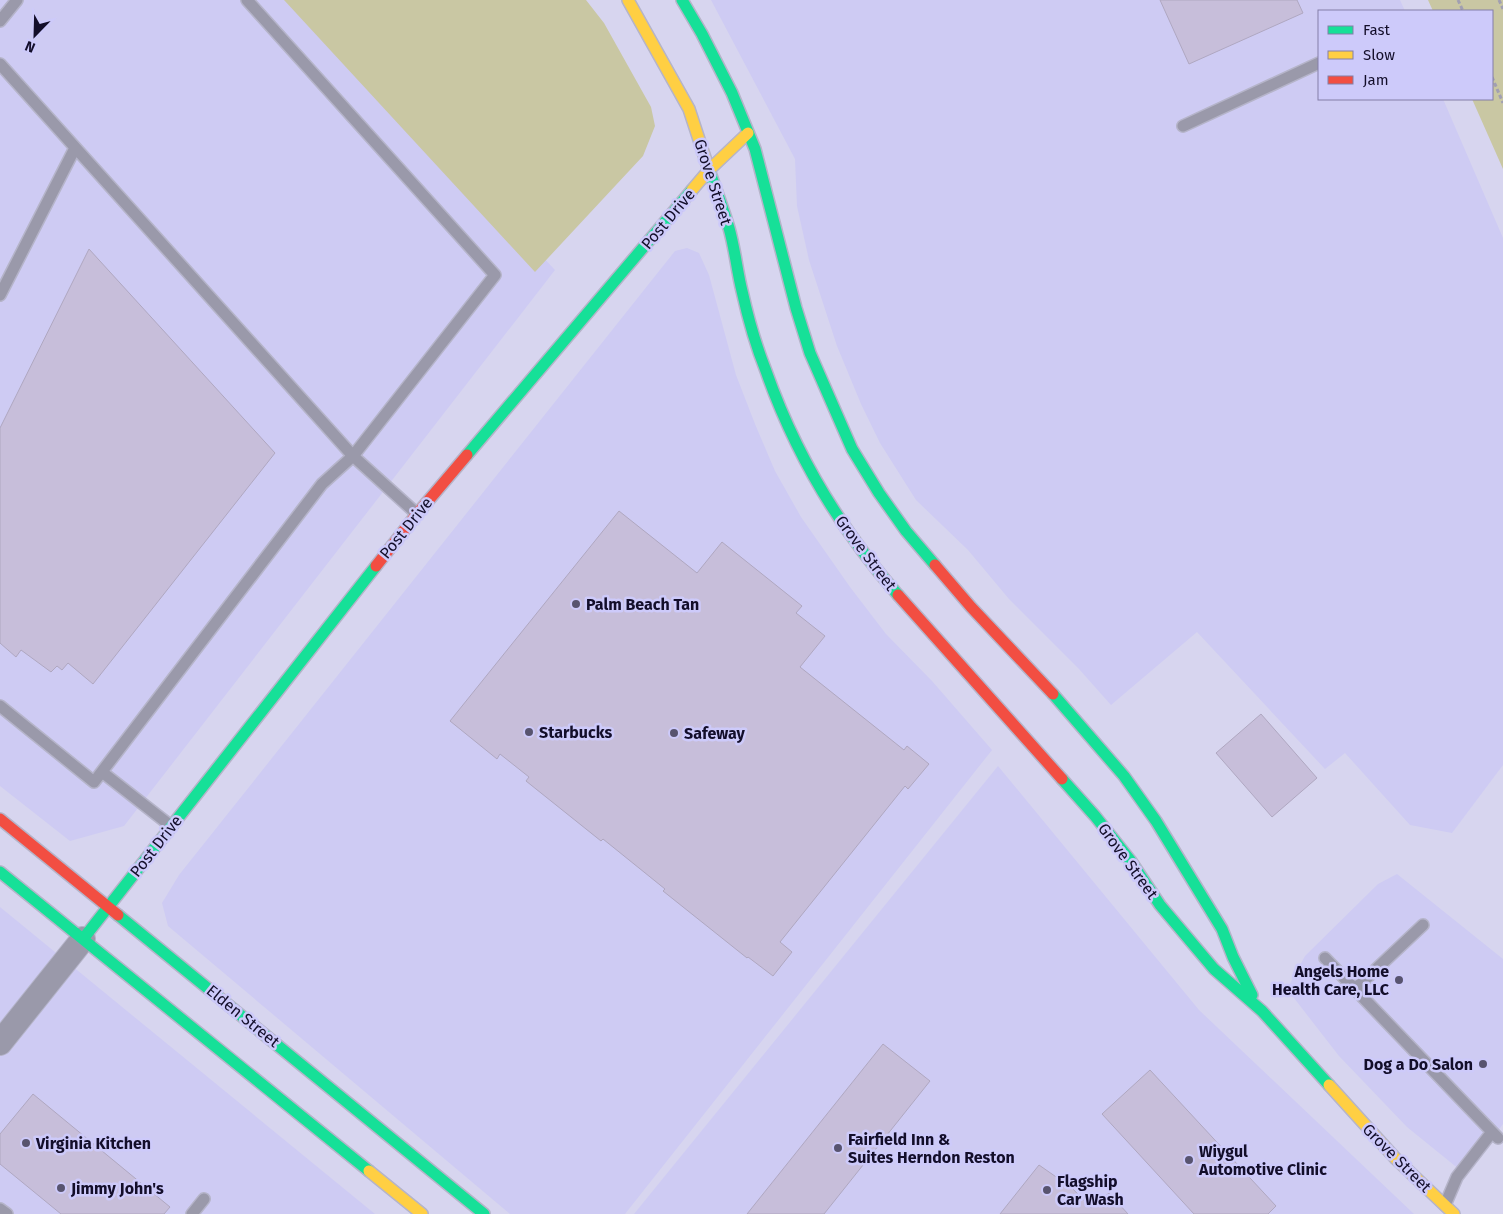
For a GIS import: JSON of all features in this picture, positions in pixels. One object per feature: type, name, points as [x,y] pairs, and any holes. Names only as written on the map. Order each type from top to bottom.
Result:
[{"type":"street","name":"Grove Street","points":[[628,0],[660,54],[689,109],[728,229],[742,293],[765,370],[785,421],[812,473],[846,529],[880,574],[1095,816],[1130,860],[1160,905],[1214,969],[1262,1011],[1365,1127],[1445,1211]]},
{"type":"street","name":"Grove Street","points":[[682,0],[702,34],[732,93],[755,149],[796,308],[810,353],[852,448],[879,493],[906,531],[971,607],[1073,716],[1124,776],[1156,821],[1222,929],[1248,990],[1262,1011]]},
{"type":"street","name":"Post Drive","points":[[83,939],[417,514],[709,170],[748,133]]},
{"type":"street","name":"Elden Street","points":[[0,819],[109,906],[484,1214]]},
{"type":"street","points":[[0,872],[422,1214]]},
{"type":"street","points":[[0,1043],[83,939]]},
{"type":"lane","points":[[0,21],[16,0]]},
{"type":"lane","points":[[0,706],[94,782],[322,484],[353,456],[495,275],[247,0]]},
{"type":"lane","points":[[1183,126],[1318,63]]},
{"type":"lane","points":[[1,69],[75,148],[353,456],[417,514]]},
{"type":"lane","points":[[0,295],[75,148]]},
{"type":"lane","points":[[102,772],[171,826]]},
{"type":"lane","points":[[1355,989],[1423,925]]},
{"type":"lane","points":[[1324,958],[1495,1135],[1457,1177],[1445,1211]]},
{"type":"lane","points":[[192,1214],[204,1199]]},
{"type":"lane","points":[[0,1208],[7,1214]]},
{"type":"path","points":[[1499,0],[1503,10]]},
{"type":"path","points":[[1493,79],[1503,103]]},
{"type":"shaded area","points":[[0,0],[303,0],[555,270],[124,826],[70,841],[0,786]]},
{"type":"shaded area","points":[[284,0],[586,0],[604,23],[651,107],[655,126],[643,156],[535,272]]},
{"type":"shaded area","points":[[711,0],[1400,0],[1405,10],[1318,10],[1318,100],[1443,100],[1503,238],[1503,765],[1452,833],[1410,825],[1345,753],[1325,769],[1197,632],[1111,705],[1079,669],[1009,599],[968,550],[916,500],[880,443],[861,404],[837,346],[809,260],[797,206],[795,159]]},
{"type":"shaded area","points":[[1428,0],[1503,0],[1503,169],[1472,100],[1493,100],[1493,10],[1433,10]]},
{"type":"shaded area","points":[[687,248],[699,253],[709,275],[736,375],[775,471],[801,517],[850,587],[886,634],[932,681],[992,750],[625,1214],[510,1214],[168,926],[162,903],[179,875],[675,251]]},
{"type":"shaded area","points":[[998,766],[1199,1010],[1414,1214],[634,1214]]},
{"type":"shaded area","points":[[1397,874],[1503,959],[1503,1124],[1465,1174],[1407,1127],[1339,1056],[1287,989],[1305,956],[1378,884]]},
{"type":"shaded area","points":[[0,907],[375,1214],[0,1214]]},
{"type":"building","points":[[1160,0],[1297,0],[1303,13],[1189,64]]},
{"type":"building","points":[[89,249],[275,453],[93,684],[68,663],[62,670],[57,666],[51,672],[21,650],[16,657],[0,643],[0,428]]},
{"type":"building","name":"Safeway","points":[[619,511],[697,573],[722,542],[802,606],[796,613],[825,636],[800,667],[904,750],[907,746],[929,764],[908,789],[905,786],[780,942],[792,952],[773,976],[747,958],[663,891],[665,889],[603,839],[601,841],[526,781],[529,777],[500,754],[497,759],[450,721]]},
{"type":"building","points":[[1261,714],[1317,778],[1272,817],[1216,753]]},
{"type":"building","name":"Fairfield Inn & Suites Herndon Reston","points":[[883,1044],[930,1081],[824,1214],[747,1214]]},
{"type":"building","name":"Wiygul Automotive Clinic","points":[[1150,1070],[1276,1206],[1268,1214],[1194,1214],[1102,1114]]},
{"type":"building","points":[[33,1094],[170,1207],[164,1214],[61,1214],[0,1164],[0,1134]]},
{"type":"building","name":"Flagship Car Wash","points":[[1039,1165],[1072,1188],[1091,1208],[1109,1193],[1128,1214],[1000,1214]]},
{"type":"traffic: fast","points":[[682,0],[702,34],[732,93],[755,149],[796,308],[810,353],[852,449],[879,493],[906,531],[935,565]]},
{"type":"traffic: fast","points":[[708,167],[729,228],[750,322],[762,361],[778,402],[805,461],[821,489],[857,544],[898,595]]},
{"type":"traffic: fast","points":[[467,455],[692,190]]},
{"type":"traffic: fast","points":[[83,939],[376,566]]},
{"type":"traffic: fast","points":[[1053,694],[1124,776],[1156,821],[1222,929],[1233,957],[1252,995]]},
{"type":"traffic: fast","points":[[1062,779],[1095,816],[1130,860],[1160,905],[1214,969],[1262,1011],[1329,1085]]},
{"type":"traffic: fast","points":[[0,872],[369,1171]]},
{"type":"traffic: fast","points":[[118,915],[484,1214]]},
{"type":"traffic: slow","points":[[628,0],[689,109],[708,167]]},
{"type":"traffic: slow","points":[[692,190],[709,170],[748,133]]},
{"type":"traffic: slow","points":[[1329,1085],[1396,1159],[1454,1214]]},
{"type":"traffic: slow","points":[[369,1171],[422,1214]]},
{"type":"traffic: jam","points":[[376,566],[467,455]]},
{"type":"traffic: jam","points":[[935,565],[971,607],[1053,694]]},
{"type":"traffic: jam","points":[[898,595],[1062,779]]},
{"type":"traffic: jam","points":[[0,819],[118,915]]},
{"type":"place","name":"Palm Beach Tan","points":[[576,604]]},
{"type":"place","name":"Starbucks","points":[[529,732]]},
{"type":"place","name":"Safeway","points":[[674,733]]},
{"type":"place","name":"Angels Home Health Care, LLC","points":[[1399,980]]},
{"type":"place","name":"Dog a Do Salon","points":[[1483,1064]]},
{"type":"place","name":"Virginia Kitchen","points":[[26,1143]]},
{"type":"place","name":"Fairfield Inn & Suites Herndon Reston","points":[[838,1148]]},
{"type":"place","name":"Wiygul Automotive Clinic","points":[[1189,1160]]},
{"type":"place","name":"Jimmy John's","points":[[61,1188]]},
{"type":"place","name":"Flagship Car Wash","points":[[1047,1190]]}]
